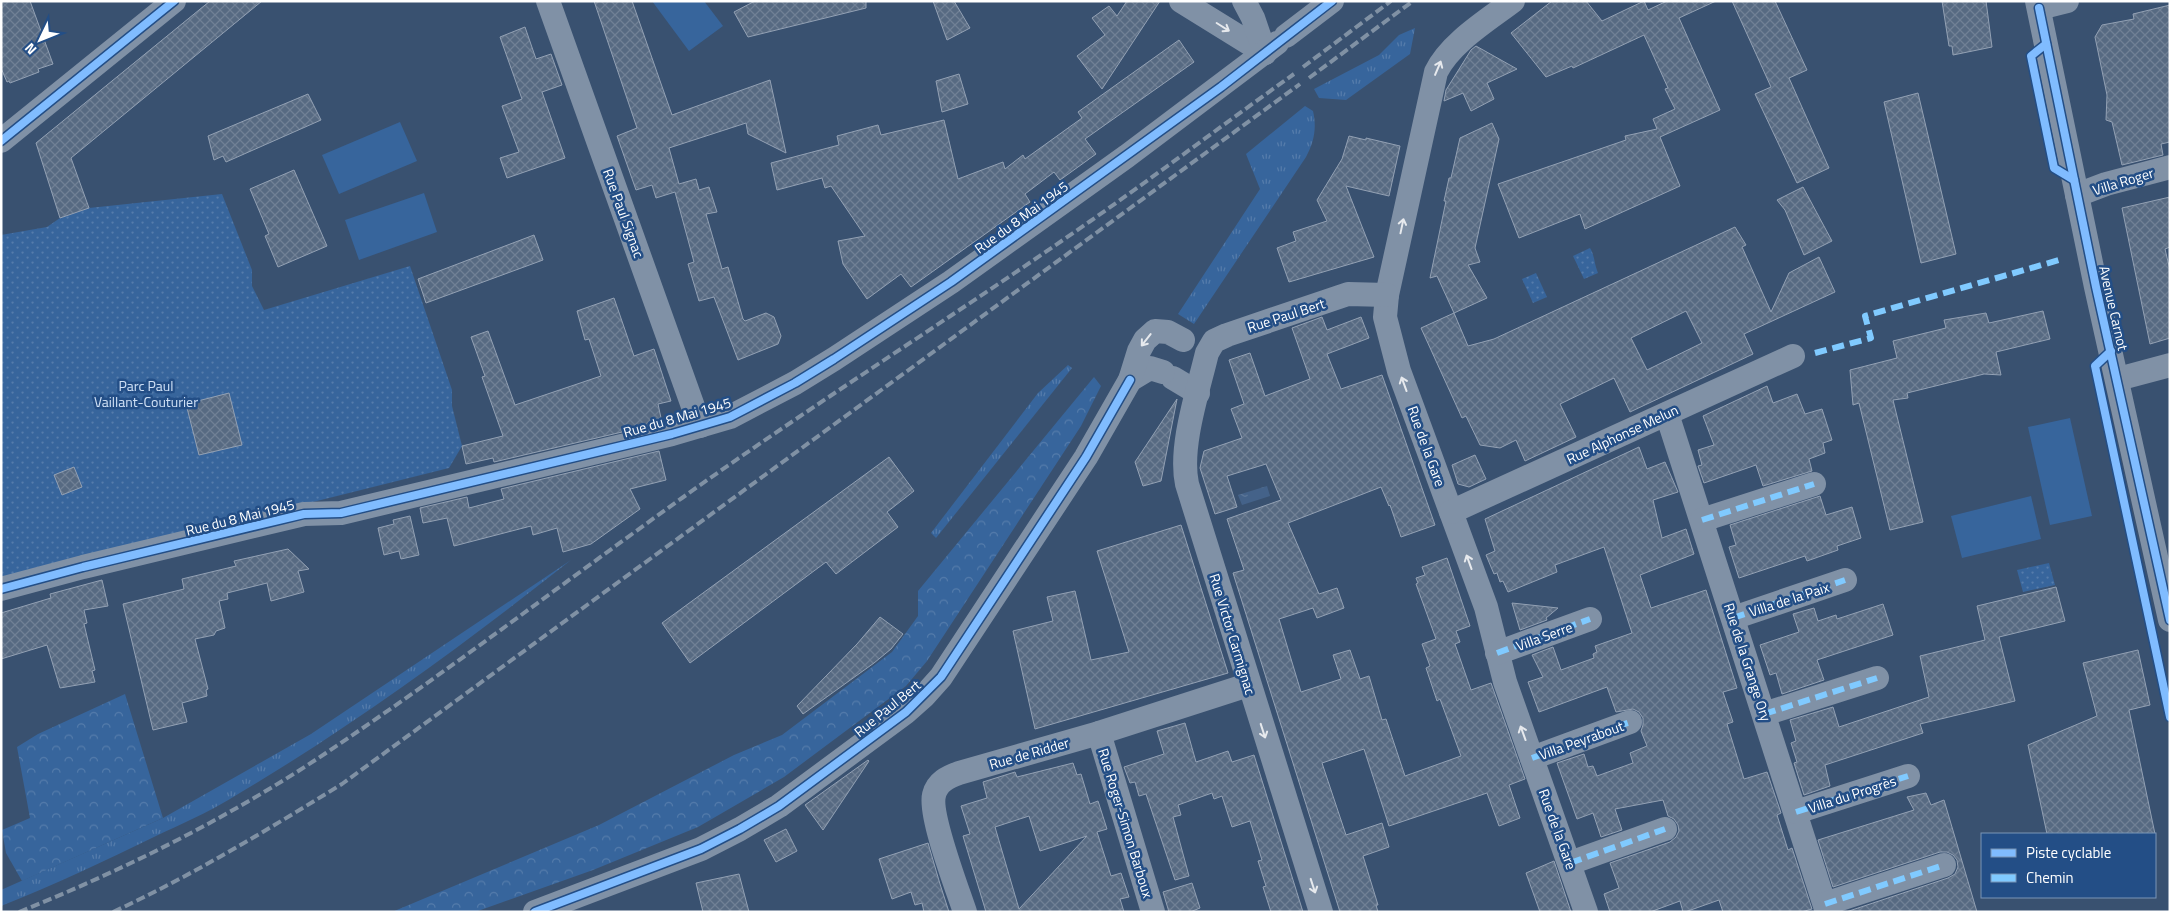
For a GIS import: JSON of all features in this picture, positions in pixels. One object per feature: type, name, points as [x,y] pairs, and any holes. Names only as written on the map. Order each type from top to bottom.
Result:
[{"type":"street","points":[[1,141],[174,1]]},
{"type":"street","name":"Rue Paul Signac","points":[[548,1],[700,426]]},
{"type":"street","points":[[1181,1],[1276,44]]},
{"type":"street","points":[[1244,1],[1253,18],[1276,44]]},
{"type":"street","name":"Rue du 8 Mai 1945","points":[[1,589],[83,567],[304,514],[342,512],[700,426],[730,417],[795,383],[951,282],[1332,1]]},
{"type":"street","name":"Rue de la Gare","points":[[1513,1],[1442,59],[1436,72],[1387,295],[1385,317],[1399,371],[1486,607],[1505,682],[1586,912]]},
{"type":"street","points":[[2038,5],[2067,1]]},
{"type":"street","name":"Avenue Carnot","points":[[2038,5],[2077,195],[2118,379],[2164,559],[2170,620]]},
{"type":"street","name":"Villa Roger","points":[[2077,195],[2106,184],[2170,167]]},
{"type":"street","name":"Rue Paul Bert","points":[[535,912],[701,849],[740,829],[778,806],[906,712],[941,677],[1086,457],[1130,380],[1135,358],[1150,335],[1155,331],[1168,332],[1195,346],[1348,294],[1387,295]]},
{"type":"street","name":"Rue Victor Carmignac","points":[[1195,346],[1198,393],[1185,453],[1184,473],[1248,685],[1321,912]]},
{"type":"street","name":"Rue Alphonse Melun","points":[[1451,512],[1793,356]]},
{"type":"street","points":[[2118,379],[2170,365]]},
{"type":"street","points":[[1130,380],[1150,368],[1168,375],[1198,393]]},
{"type":"street","name":"Rue de la Grange Ory","points":[[1667,414],[1826,908]]},
{"type":"street","points":[[1702,520],[1814,484]]},
{"type":"street","name":"Villa de la Paix","points":[[1733,618],[1845,580]]},
{"type":"street","name":"Villa Serre","points":[[1497,653],[1590,619]]},
{"type":"street","points":[[1764,714],[1877,678]]},
{"type":"street","name":"Rue de Ridder","points":[[965,912],[934,814],[934,796],[940,784],[959,773],[1098,733],[1248,685]]},
{"type":"street","name":"Villa Peyrabout","points":[[1532,758],[1630,722]]},
{"type":"street","name":"Rue Roger-Simon Barboux","points":[[1098,733],[1153,912]]},
{"type":"street","name":"Villa du Progrès","points":[[1796,812],[1908,776]]},
{"type":"street","points":[[1570,863],[1665,829]]},
{"type":"street","points":[[1826,908],[1944,865]]},
{"type":"green space","points":[[652,1],[704,1],[723,26],[689,51]]},
{"type":"green space","points":[[1415,28],[1410,54],[1346,100],[1319,98],[1314,89],[1379,55],[1399,35]]},
{"type":"green space","points":[[1305,106],[1313,111],[1315,123],[1313,140],[1306,157],[1194,324],[1178,314],[1260,189],[1246,154]]},
{"type":"green space","points":[[400,122],[417,161],[339,194],[322,155]]},
{"type":"green space","points":[[424,193],[437,232],[359,260],[345,220]]},
{"type":"green space","name":"Parc Paul Vaillant-Couturier","points":[[222,194],[252,270],[252,286],[264,310],[410,266],[452,390],[452,406],[462,446],[449,468],[1,580],[1,235],[47,227],[60,218],[89,208]]},
{"type":"green space","points":[[1590,248],[1598,273],[1584,279],[1573,256]]},
{"type":"green space","points":[[1536,273],[1547,297],[1533,303],[1522,279]]},
{"type":"green space","points":[[1068,365],[1072,368],[936,538],[931,533],[1038,393]]},
{"type":"green space","points":[[1094,377],[1101,386],[1081,426],[927,661],[906,686],[784,777],[698,827],[593,870],[475,912],[392,912],[599,825],[734,755],[782,735],[892,652],[918,616],[918,591]]},
{"type":"green space","points":[[2070,418],[2092,516],[2050,525],[2028,427]]},
{"type":"green space","points":[[2031,496],[2041,539],[1962,558],[1951,516]]},
{"type":"green space","points":[[571,560],[447,655],[362,715],[275,772],[203,814],[99,864],[1,906],[1,890],[163,818],[311,734]]},
{"type":"green space","points":[[2049,563],[2055,585],[2023,592],[2017,570]]},
{"type":"green space","points":[[125,694],[163,818],[22,881],[6,853],[2,830],[30,818],[17,747],[38,734]]},
{"type":"water","points":[[1267,486],[1270,496],[1242,505],[1238,495]]},
{"type":"building","points":[[1,1],[30,1],[53,64],[38,69],[39,72],[10,83],[9,81],[7,82],[1,68]]},
{"type":"building","points":[[210,1],[262,1],[71,158],[89,208],[60,218],[36,143]]},
{"type":"building","points":[[594,1],[632,1],[672,115],[770,80],[786,153],[748,134],[746,123],[669,148],[679,184],[696,179],[699,190],[709,187],[717,212],[706,214],[722,269],[728,267],[743,319],[745,321],[766,313],[774,317],[781,336],[778,344],[738,360],[714,297],[699,301],[688,264],[694,262],[675,192],[656,198],[652,185],[636,190],[617,136],[637,128]]},
{"type":"building","points":[[755,1],[866,1],[866,8],[748,37],[734,12]]},
{"type":"building","points":[[933,1],[954,1],[970,28],[947,40]]},
{"type":"building","points":[[1127,1],[1160,1],[1102,89],[1077,56],[1105,35],[1092,18],[1109,6],[1117,16]]},
{"type":"building","points":[[1552,1],[1586,1],[1602,21],[1644,1],[1648,10],[1667,1],[1716,1],[1679,18],[1720,110],[1660,137],[1680,186],[1585,229],[1580,214],[1519,238],[1498,184],[1626,140],[1625,136],[1657,129],[1653,119],[1675,109],[1665,89],[1668,88],[1644,35],[1573,68],[1572,66],[1546,77],[1511,33]]},
{"type":"building","points":[[1732,1],[1775,1],[1807,70],[1789,78],[1829,168],[1797,183],[1755,94],[1771,87]]},
{"type":"building","points":[[1942,1],[1986,1],[1992,47],[1953,55],[1952,46],[1949,46]]},
{"type":"building","points":[[2170,5],[2170,142],[2161,144],[2163,155],[2122,165],[2112,122],[2106,120],[2107,95],[2095,37],[2102,25],[2134,19],[2133,14]]},
{"type":"building","points":[[525,27],[536,59],[551,54],[562,85],[542,92],[565,158],[507,178],[500,158],[519,152],[502,106],[522,99],[500,37]]},
{"type":"building","points":[[1179,40],[1194,62],[1085,139],[1096,154],[1060,180],[1054,172],[1025,194],[1030,202],[911,287],[901,274],[867,299],[843,264],[838,241],[865,236],[831,186],[825,188],[822,178],[777,190],[771,163],[839,145],[837,136],[878,125],[881,135],[944,120],[958,179],[1003,162],[1005,169],[1023,155],[1025,159],[1082,118],[1078,112]]},
{"type":"building","points":[[1476,46],[1517,69],[1487,83],[1494,99],[1471,111],[1463,93],[1444,101],[1446,90],[1471,50]]},
{"type":"building","points":[[959,74],[968,104],[942,112],[936,81]]},
{"type":"building","points":[[1918,93],[1956,254],[1921,263],[1884,102]]},
{"type":"building","points":[[308,94],[321,120],[226,162],[223,156],[214,160],[208,136]]},
{"type":"building","points":[[1492,123],[1499,139],[1475,248],[1480,262],[1468,265],[1487,298],[1454,313],[1437,276],[1430,278],[1446,201],[1444,201],[1460,138]]},
{"type":"building","points":[[1349,136],[1400,146],[1389,196],[1346,186],[1374,257],[1289,282],[1277,248],[1296,241],[1293,232],[1327,221],[1317,200],[1342,159]]},
{"type":"building","points":[[294,170],[327,246],[278,267],[265,236],[269,234],[250,189]]},
{"type":"building","points":[[1803,187],[1832,241],[1804,255],[1785,210],[1777,200]]},
{"type":"building","points":[[2170,197],[2170,247],[2165,249],[2170,270],[2170,338],[2150,344],[2122,208]]},
{"type":"building","points":[[1735,227],[1746,245],[1742,247],[1771,312],[1789,273],[1819,257],[1835,292],[1744,334],[1753,354],[1630,412],[1614,378],[1560,404],[1576,437],[1525,461],[1516,440],[1500,448],[1480,445],[1466,416],[1462,418],[1421,328],[1454,313],[1468,346],[1494,339]],"holes":[[[1686,311],[1702,343],[1647,370],[1631,338]]]},
{"type":"building","points":[[534,235],[543,260],[426,303],[418,279]]},
{"type":"building","points":[[614,298],[634,356],[654,349],[671,401],[658,404],[661,418],[651,420],[652,425],[494,462],[493,458],[466,464],[462,446],[503,436],[482,377],[485,376],[471,337],[488,331],[515,405],[601,376],[589,339],[585,340],[577,311]]},
{"type":"building","points":[[2043,311],[2050,339],[1996,352],[2001,375],[1984,374],[1907,393],[1908,398],[1893,400],[1923,522],[1890,530],[1859,403],[1853,405],[1850,370],[1897,358],[1893,341],[1946,328],[1944,320],[1986,313],[1989,323]]},
{"type":"building","points":[[1322,317],[1327,330],[1361,317],[1369,338],[1327,354],[1341,389],[1382,375],[1435,525],[1401,537],[1390,505],[1381,487],[1288,523],[1319,594],[1337,588],[1344,608],[1317,618],[1313,608],[1279,619],[1301,692],[1341,679],[1333,655],[1350,650],[1360,679],[1369,676],[1382,720],[1386,719],[1405,776],[1461,756],[1440,699],[1437,701],[1426,668],[1430,666],[1422,644],[1436,639],[1416,584],[1418,583],[1416,578],[1425,575],[1422,567],[1447,558],[1470,626],[1456,631],[1460,642],[1455,644],[1471,690],[1491,683],[1525,779],[1509,785],[1520,818],[1499,826],[1487,793],[1389,826],[1364,749],[1322,763],[1346,835],[1382,823],[1389,847],[1363,856],[1378,905],[1376,905],[1378,912],[1340,912],[1233,573],[1244,570],[1227,519],[1281,500],[1266,464],[1227,476],[1237,507],[1215,514],[1200,468],[1204,451],[1242,438],[1231,409],[1244,404],[1229,360],[1250,353],[1265,396],[1310,379],[1292,328]]},
{"type":"building","points":[[1767,386],[1773,403],[1797,394],[1805,414],[1822,409],[1832,440],[1823,443],[1825,453],[1809,459],[1812,471],[1763,486],[1756,465],[1704,483],[1698,466],[1702,465],[1698,450],[1714,445],[1703,416]]},
{"type":"building","points":[[229,393],[242,445],[199,455],[186,404]]},
{"type":"building","points":[[1177,399],[1161,481],[1143,486],[1135,462]]},
{"type":"building","points":[[1639,447],[1647,469],[1665,462],[1678,492],[1653,500],[1662,538],[1686,529],[1694,554],[1640,575],[1651,608],[1706,590],[1737,688],[1723,692],[1733,722],[1727,724],[1744,779],[1767,772],[1781,813],[1777,815],[1788,850],[1792,848],[1812,909],[1801,912],[1723,912],[1719,900],[1685,912],[1683,912],[1680,901],[1650,912],[1610,912],[1604,894],[1619,888],[1610,863],[1670,842],[1679,831],[1678,825],[1674,819],[1668,816],[1663,800],[1615,809],[1622,830],[1601,837],[1593,813],[1577,819],[1557,763],[1584,754],[1588,767],[1593,766],[1597,776],[1633,763],[1630,753],[1647,746],[1641,731],[1643,718],[1639,712],[1633,709],[1616,712],[1607,687],[1539,712],[1528,682],[1543,677],[1532,655],[1553,647],[1561,670],[1594,658],[1593,654],[1597,652],[1595,646],[1632,633],[1604,547],[1555,565],[1557,572],[1508,592],[1503,581],[1500,582],[1497,573],[1494,574],[1486,555],[1495,551],[1485,519]]},
{"type":"building","points":[[659,451],[666,480],[630,489],[640,509],[591,544],[563,552],[557,528],[533,535],[531,526],[454,546],[447,518],[423,523],[420,508],[467,497],[469,508],[504,499],[501,489]]},
{"type":"building","points":[[1475,455],[1486,479],[1469,487],[1458,484],[1452,465]]},
{"type":"building","points":[[889,457],[914,491],[887,512],[898,527],[836,574],[826,562],[690,663],[662,623]]},
{"type":"building","points":[[74,467],[82,487],[62,495],[54,475]]},
{"type":"building","points":[[1820,496],[1826,515],[1852,507],[1861,538],[1837,546],[1838,550],[1807,561],[1805,556],[1739,578],[1729,547],[1736,545],[1730,525]]},
{"type":"building","points":[[410,516],[419,555],[401,559],[399,551],[384,555],[378,528],[394,524],[393,520]]},
{"type":"building","points":[[1181,525],[1228,673],[1035,729],[1013,631],[1053,621],[1047,597],[1075,591],[1091,660],[1129,652],[1097,551]]},
{"type":"building","points":[[288,549],[309,569],[298,571],[304,592],[271,601],[267,583],[227,593],[228,599],[219,601],[225,628],[216,631],[214,635],[195,639],[208,689],[206,690],[207,696],[182,703],[187,722],[153,730],[123,604],[184,589],[182,579],[236,566],[234,561]]},
{"type":"building","points":[[102,580],[108,606],[84,610],[87,623],[84,624],[95,670],[92,671],[95,682],[60,688],[47,645],[1,659],[1,613],[51,598],[50,594]]},
{"type":"building","points":[[2056,587],[2065,621],[1999,637],[2015,701],[1920,724],[1923,733],[1825,765],[1830,786],[1804,795],[1794,763],[1797,762],[1791,743],[1796,741],[1790,720],[1833,707],[1839,727],[1929,697],[1920,656],[1985,640],[1977,606]]},
{"type":"building","points":[[1512,603],[1558,608],[1546,618],[1547,620],[1520,630]]},
{"type":"building","points":[[1883,604],[1893,635],[1817,660],[1824,680],[1782,694],[1776,673],[1770,675],[1760,645],[1799,632],[1793,614],[1814,608],[1818,621],[1836,615],[1837,619]]},
{"type":"building","points":[[880,617],[903,634],[891,649],[874,663],[803,714],[797,706],[857,644]]},
{"type":"building","points":[[2138,650],[2150,705],[2129,710],[2155,833],[2047,833],[2028,745],[2097,716],[2083,663]]},
{"type":"building","points":[[1185,723],[1196,762],[1228,751],[1232,762],[1254,755],[1303,912],[1271,912],[1263,887],[1266,886],[1258,861],[1262,860],[1250,821],[1232,827],[1222,796],[1214,799],[1212,793],[1178,805],[1181,815],[1173,817],[1189,876],[1175,880],[1146,794],[1139,796],[1135,782],[1130,783],[1124,767],[1164,754],[1157,731]]},
{"type":"building","points":[[869,761],[823,830],[805,805]]},
{"type":"building","points":[[1073,763],[1077,775],[1081,774],[1090,804],[1098,801],[1107,829],[1097,832],[1111,876],[1121,873],[1129,897],[1120,899],[1124,912],[986,912],[963,836],[970,834],[961,806],[987,798],[983,782],[1015,772],[1017,777]],"holes":[[[1029,816],[1040,851],[1087,836],[1019,909],[995,827]]]},
{"type":"building","points":[[1926,793],[1931,805],[1944,800],[1977,912],[1846,912],[1955,874],[1958,867],[1957,860],[1947,852],[1940,852],[1833,887],[1818,840],[1914,810],[1907,797]]},
{"type":"building","points":[[786,829],[797,851],[776,862],[764,840]]},
{"type":"building","points":[[928,843],[949,912],[924,912],[922,903],[915,905],[911,892],[892,899],[879,859]]},
{"type":"building","points":[[1554,861],[1571,912],[1540,912],[1526,873]]},
{"type":"building","points":[[739,874],[749,912],[703,912],[696,883]]},
{"type":"building","points":[[1192,883],[1200,908],[1190,912],[1169,912],[1163,892]]},
{"type":"railway","points":[[1303,67],[1391,1]]},
{"type":"railway","points":[[1309,78],[1413,1]]},
{"type":"railway","points":[[19,912],[99,878],[177,840],[253,799],[326,753],[732,463],[1089,222],[1294,74]]},
{"type":"railway","points":[[113,912],[201,867],[342,784],[1300,84]]},
{"type":"marked path","points":[[1815,353],[1871,338],[1865,316],[2059,260]]},
{"type":"marked path","points":[[1702,520],[1814,484]]},
{"type":"marked path","points":[[1733,618],[1845,580]]},
{"type":"marked path","points":[[1497,653],[1590,619]]},
{"type":"marked path","points":[[1764,714],[1877,678]]},
{"type":"marked path","points":[[1532,758],[1630,722]]},
{"type":"marked path","points":[[1796,812],[1908,776]]},
{"type":"marked path","points":[[1570,863],[1665,829]]},
{"type":"marked path","points":[[1825,904],[1944,865]]},
{"type":"cycle path","points":[[1,141],[174,1]]},
{"type":"cycle path","points":[[1,589],[83,567],[304,514],[341,513],[672,434],[730,417],[795,383],[951,282],[1221,87],[1332,1]]},
{"type":"cycle path","points":[[2039,8],[2096,287],[2170,620]]},
{"type":"cycle path","points":[[2046,44],[2031,56],[2054,168],[2074,180]]},
{"type":"cycle path","points":[[2111,351],[2095,366],[2170,717]]},
{"type":"cycle path","points":[[535,912],[701,849],[740,829],[779,806],[906,712],[941,677],[1086,457],[1130,380]]}]
